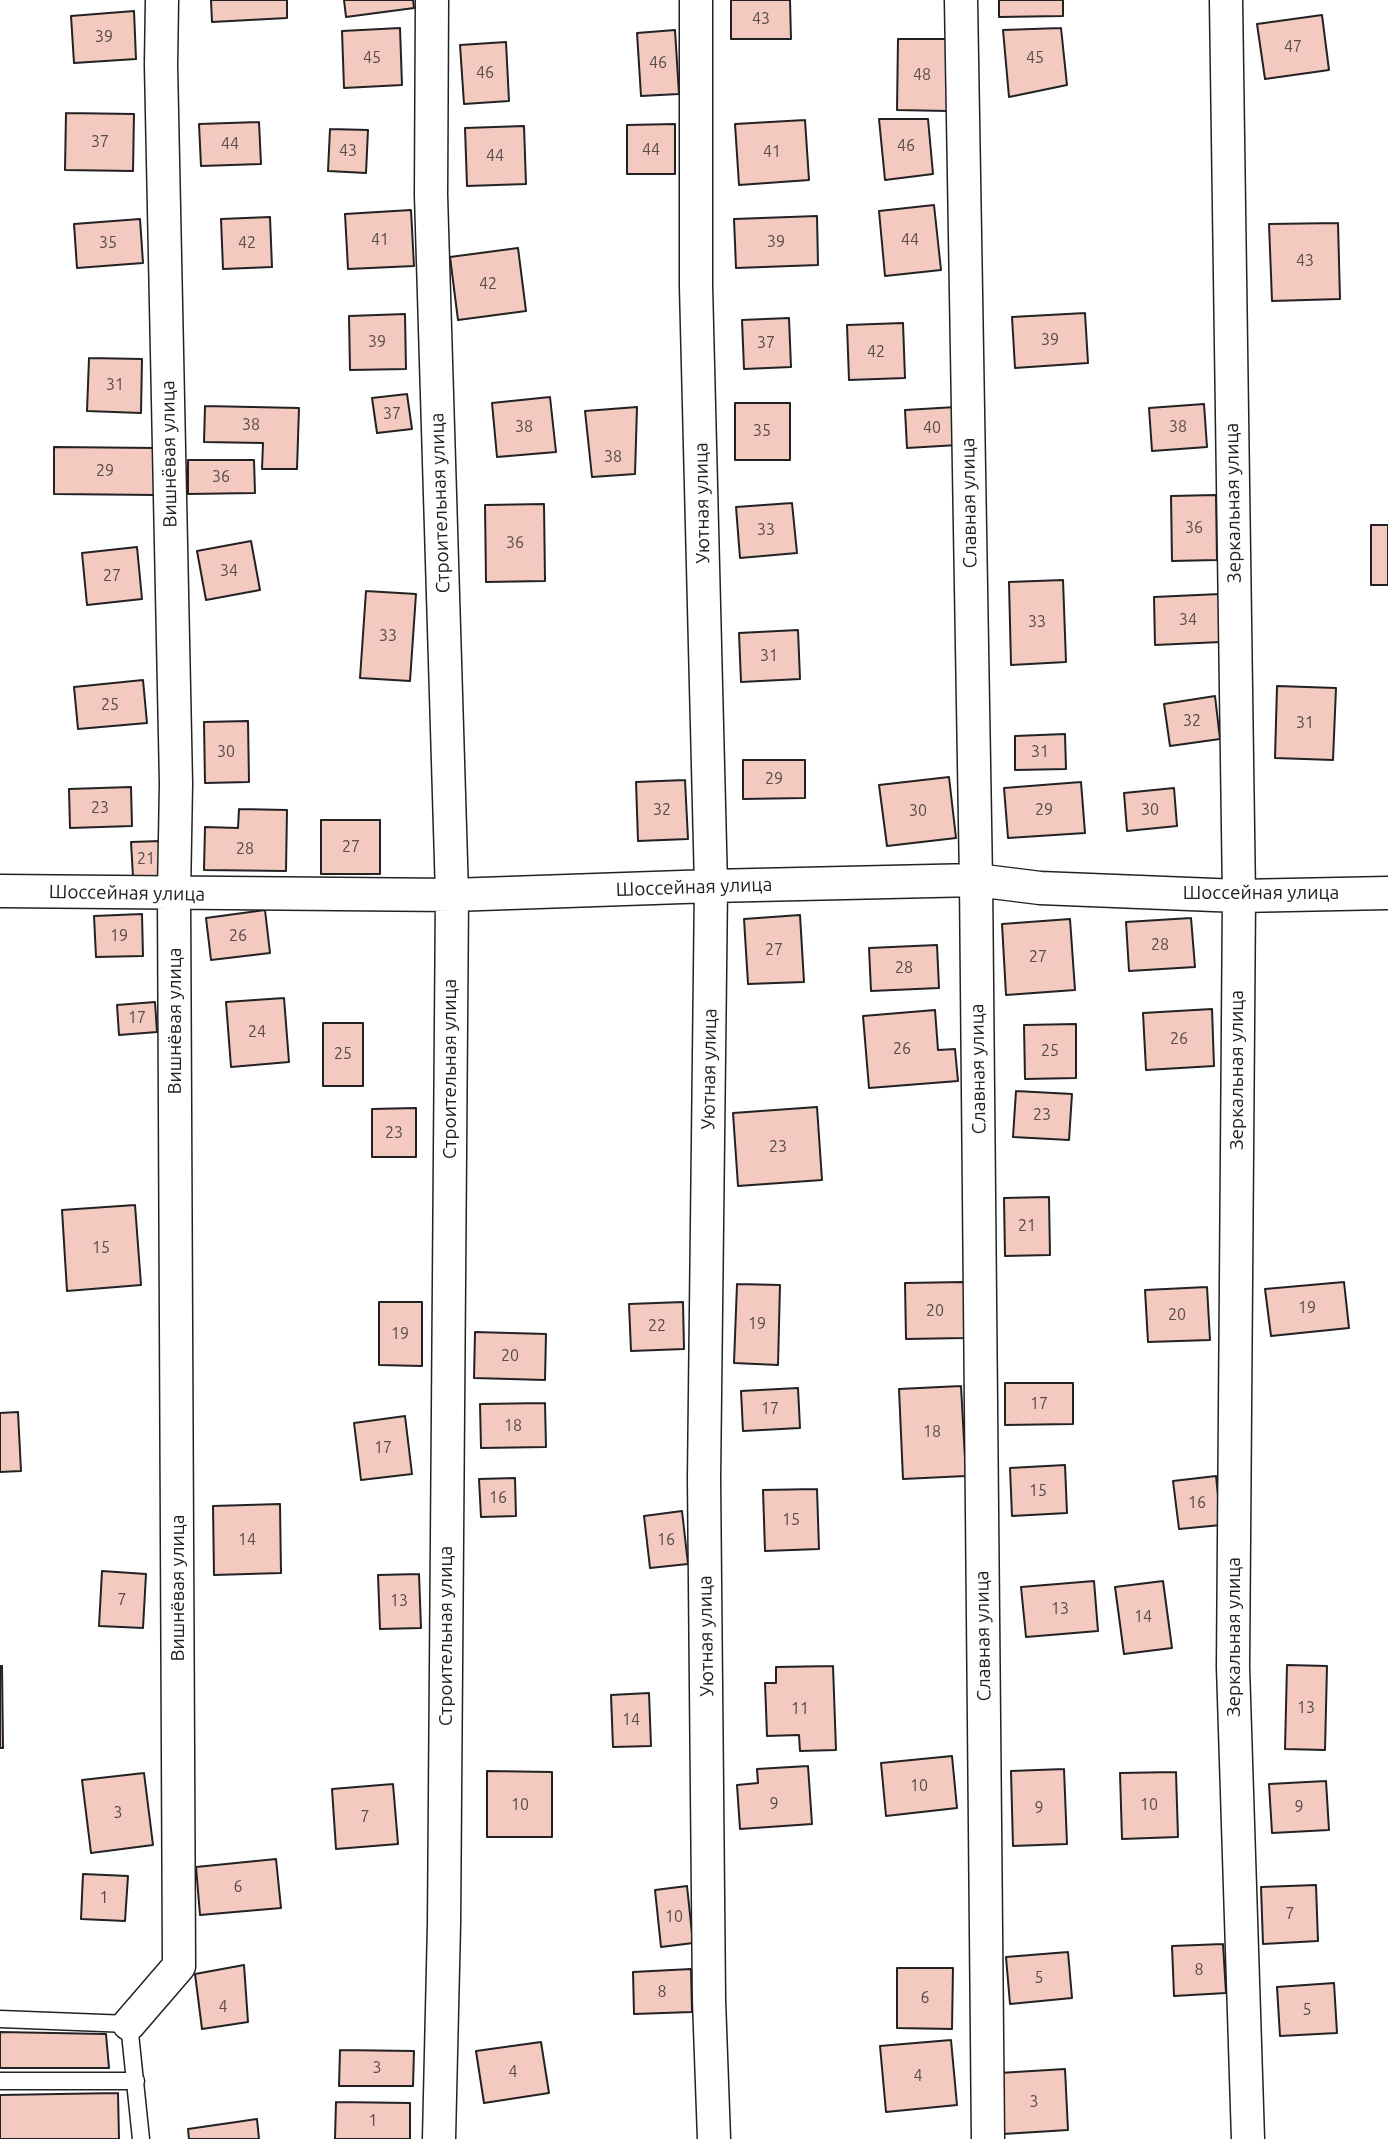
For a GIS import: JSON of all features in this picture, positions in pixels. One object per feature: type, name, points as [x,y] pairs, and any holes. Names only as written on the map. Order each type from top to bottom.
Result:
[{"type":"street","name":"Вишнёвая улица","points":[[129,2024],[180,1966],[174,894],[176,770],[161,79],[162,0]]},
{"type":"street","name":"Строительная улица","points":[[432,0],[431,195],[452,895],[444,1910],[439,2139]]},
{"type":"street","name":"Уютная улица","points":[[696,0],[696,286],[711,886],[704,1492],[709,2000],[714,2139]]},
{"type":"street","name":"Славная улица","points":[[961,0],[976,880],[988,2139]]},
{"type":"street","name":"Зеркальная улица","points":[[1226,0],[1238,896],[1233,1667],[1248,2139]]},
{"type":"street","name":"Шоссейная улица","points":[[0,891],[452,895],[976,880],[1040,888],[1238,896],[1388,893]]},
{"type":"lane","points":[[0,2019],[129,2024],[141,2139]]},
{"type":"lane","points":[[0,2081],[136,2081]]},
{"type":"building","points":[[211,0],[287,0],[287,18],[212,22]]},
{"type":"building","points":[[344,0],[413,0],[414,8],[346,17]]},
{"type":"building","points":[[731,0],[790,0],[791,39],[731,39]]},
{"type":"building","points":[[999,0],[1063,0],[1063,16],[999,17]]},
{"type":"building","points":[[134,11],[136,59],[74,63],[71,16]]},
{"type":"building","points":[[1322,15],[1329,70],[1265,79],[1257,24]]},
{"type":"building","points":[[400,28],[402,85],[344,88],[342,31]]},
{"type":"building","points":[[1061,28],[1067,85],[1009,97],[1003,30]]},
{"type":"building","points":[[675,30],[679,94],[641,96],[637,33]]},
{"type":"building","points":[[898,39],[948,39],[947,111],[897,110]]},
{"type":"building","points":[[506,42],[509,101],[464,104],[460,45]]},
{"type":"building","points":[[66,113],[134,114],[133,171],[65,170]]},
{"type":"building","points":[[879,119],[928,119],[933,174],[885,180]]},
{"type":"building","points":[[805,120],[809,180],[739,185],[735,124]]},
{"type":"building","points":[[259,122],[261,164],[201,166],[199,124]]},
{"type":"building","points":[[675,124],[675,174],[627,174],[627,125]]},
{"type":"building","points":[[524,126],[526,184],[467,186],[465,128]]},
{"type":"building","points":[[330,129],[368,130],[366,173],[328,171]]},
{"type":"building","points":[[934,205],[941,270],[885,276],[879,211]]},
{"type":"building","points":[[411,210],[414,266],[348,269],[345,214]]},
{"type":"building","points":[[817,216],[818,265],[736,268],[734,219]]},
{"type":"building","points":[[270,217],[272,267],[223,269],[221,219]]},
{"type":"building","points":[[140,219],[143,263],[77,268],[74,224]]},
{"type":"building","points":[[1338,223],[1340,299],[1272,301],[1269,224]]},
{"type":"building","points":[[518,248],[526,311],[458,320],[450,257]]},
{"type":"building","points":[[1085,313],[1088,363],[1015,368],[1012,317]]},
{"type":"building","points":[[405,314],[406,369],[350,370],[349,316]]},
{"type":"building","points":[[789,318],[791,367],[744,369],[742,320]]},
{"type":"building","points":[[903,323],[905,378],[849,380],[847,325]]},
{"type":"building","points":[[89,358],[142,359],[141,413],[87,411]]},
{"type":"building","points":[[407,394],[412,429],[377,433],[372,398]]},
{"type":"building","points":[[550,397],[556,452],[497,457],[492,403]]},
{"type":"building","points":[[735,403],[790,403],[790,460],[735,460]]},
{"type":"building","points":[[1204,404],[1207,447],[1152,451],[1149,408]]},
{"type":"building","points":[[205,406],[299,408],[297,469],[262,469],[263,443],[204,442]]},
{"type":"building","points":[[637,407],[635,474],[592,477],[585,411]]},
{"type":"building","points":[[956,407],[958,445],[907,448],[905,410]]},
{"type":"building","points":[[54,447],[156,448],[156,495],[54,494]]},
{"type":"building","points":[[188,460],[254,460],[255,493],[188,494]]},
{"type":"building","points":[[1216,495],[1217,560],[1172,561],[1171,496]]},
{"type":"building","points":[[792,503],[797,553],[740,558],[736,507]]},
{"type":"building","points":[[544,504],[545,581],[486,582],[485,505]]},
{"type":"building","points":[[1371,525],[1388,525],[1388,585],[1371,585]]},
{"type":"building","points":[[251,541],[260,590],[206,600],[197,551]]},
{"type":"building","points":[[137,547],[142,599],[87,605],[82,553]]},
{"type":"building","points":[[1063,580],[1066,662],[1011,665],[1009,582]]},
{"type":"building","points":[[366,591],[416,594],[410,681],[360,678]]},
{"type":"building","points":[[1220,594],[1221,642],[1155,645],[1154,597]]},
{"type":"building","points":[[798,630],[800,679],[741,682],[739,633]]},
{"type":"building","points":[[143,680],[147,723],[78,729],[74,687]]},
{"type":"building","points":[[1277,686],[1336,688],[1333,760],[1275,758]]},
{"type":"building","points":[[1215,696],[1220,739],[1170,746],[1164,704]]},
{"type":"building","points":[[248,721],[249,782],[205,783],[204,722]]},
{"type":"building","points":[[1065,734],[1066,769],[1015,770],[1015,736]]},
{"type":"building","points":[[743,760],[805,760],[805,798],[743,799]]},
{"type":"building","points":[[949,777],[956,838],[887,846],[879,785]]},
{"type":"building","points":[[685,780],[688,839],[638,841],[636,782]]},
{"type":"building","points":[[1081,782],[1085,833],[1008,838],[1004,788]]},
{"type":"building","points":[[131,787],[132,826],[70,828],[69,789]]},
{"type":"building","points":[[1174,788],[1177,826],[1127,831],[1124,793]]},
{"type":"building","points":[[239,809],[287,810],[286,871],[204,870],[205,827],[238,828]]},
{"type":"building","points":[[321,820],[380,820],[380,874],[321,874]]},
{"type":"building","points":[[160,841],[161,876],[133,877],[131,842]]},
{"type":"building","points":[[265,910],[270,953],[211,960],[206,918]]},
{"type":"building","points":[[142,914],[143,956],[96,957],[94,916]]},
{"type":"building","points":[[800,915],[804,982],[748,984],[744,919]]},
{"type":"building","points":[[1191,918],[1195,967],[1129,971],[1126,922]]},
{"type":"building","points":[[1070,919],[1075,990],[1006,995],[1002,924]]},
{"type":"building","points":[[937,945],[939,988],[871,991],[869,948]]},
{"type":"building","points":[[284,998],[289,1062],[231,1067],[226,1002]]},
{"type":"building","points":[[155,1002],[157,1032],[119,1035],[117,1005]]},
{"type":"building","points":[[1212,1009],[1214,1066],[1146,1070],[1143,1013]]},
{"type":"building","points":[[935,1010],[938,1050],[955,1049],[958,1081],[869,1088],[863,1016]]},
{"type":"building","points":[[323,1023],[363,1023],[363,1086],[323,1086]]},
{"type":"building","points":[[1076,1024],[1076,1078],[1025,1079],[1024,1025]]},
{"type":"building","points":[[1016,1091],[1072,1094],[1069,1140],[1013,1137]]},
{"type":"building","points":[[817,1107],[822,1180],[738,1186],[733,1113]]},
{"type":"building","points":[[416,1108],[416,1157],[372,1157],[372,1109]]},
{"type":"building","points":[[1049,1197],[1050,1255],[1005,1256],[1004,1198]]},
{"type":"building","points":[[135,1205],[141,1285],[67,1291],[62,1210]]},
{"type":"building","points":[[964,1282],[965,1338],[906,1339],[905,1283]]},
{"type":"building","points":[[1344,1282],[1349,1328],[1271,1336],[1265,1289]]},
{"type":"building","points":[[737,1284],[780,1285],[778,1365],[734,1363]]},
{"type":"building","points":[[1207,1287],[1210,1340],[1148,1342],[1145,1290]]},
{"type":"building","points":[[379,1302],[422,1302],[422,1366],[379,1365]]},
{"type":"building","points":[[683,1302],[684,1349],[631,1351],[629,1304]]},
{"type":"building","points":[[475,1332],[546,1334],[545,1380],[474,1378]]},
{"type":"building","points":[[1005,1383],[1073,1383],[1073,1424],[1005,1425]]},
{"type":"building","points":[[961,1386],[966,1476],[903,1479],[899,1389]]},
{"type":"building","points":[[798,1388],[800,1428],[743,1431],[741,1391]]},
{"type":"building","points":[[545,1403],[546,1447],[481,1448],[480,1404]]},
{"type":"building","points":[[18,1412],[21,1471],[0,1472],[0,1413]]},
{"type":"building","points":[[405,1416],[412,1474],[361,1480],[354,1423]]},
{"type":"building","points":[[1065,1465],[1067,1513],[1012,1516],[1010,1468]]},
{"type":"building","points":[[1216,1476],[1221,1525],[1179,1529],[1173,1481]]},
{"type":"building","points":[[515,1478],[516,1516],[481,1517],[479,1479]]},
{"type":"building","points":[[817,1489],[819,1549],[765,1551],[763,1490]]},
{"type":"building","points":[[280,1504],[281,1573],[214,1575],[213,1506]]},
{"type":"building","points":[[682,1511],[688,1564],[650,1568],[644,1516]]},
{"type":"building","points":[[102,1571],[146,1574],[143,1628],[99,1626]]},
{"type":"building","points":[[419,1574],[421,1628],[380,1629],[378,1575]]},
{"type":"building","points":[[1094,1581],[1098,1631],[1026,1637],[1021,1587]]},
{"type":"building","points":[[1163,1581],[1172,1648],[1124,1654],[1115,1587]]},
{"type":"building","points":[[1287,1665],[1327,1666],[1325,1750],[1285,1749]]},
{"type":"building","points":[[2,1666],[3,1748],[0,1748]]},
{"type":"building","points":[[833,1666],[836,1750],[800,1751],[799,1735],[767,1736],[765,1683],[776,1683],[776,1667]]},
{"type":"building","points":[[649,1693],[651,1746],[613,1747],[611,1695]]},
{"type":"building","points":[[952,1756],[957,1808],[886,1816],[881,1763]]},
{"type":"building","points":[[808,1766],[812,1824],[740,1829],[737,1785],[758,1783],[757,1769]]},
{"type":"building","points":[[1064,1769],[1067,1844],[1013,1846],[1011,1771]]},
{"type":"building","points":[[487,1771],[552,1772],[552,1837],[487,1837]]},
{"type":"building","points":[[1176,1772],[1178,1837],[1122,1839],[1120,1773]]},
{"type":"building","points":[[144,1773],[153,1845],[91,1853],[82,1780]]},
{"type":"building","points":[[1326,1781],[1329,1830],[1272,1833],[1269,1784]]},
{"type":"building","points":[[393,1784],[398,1844],[336,1849],[332,1789]]},
{"type":"building","points":[[276,1859],[281,1908],[200,1915],[196,1867]]},
{"type":"building","points":[[83,1874],[128,1876],[125,1921],[81,1919]]},
{"type":"building","points":[[1316,1885],[1318,1941],[1263,1944],[1261,1887]]},
{"type":"building","points":[[687,1886],[693,1943],[661,1947],[655,1890]]},
{"type":"building","points":[[1223,1944],[1226,1993],[1174,1996],[1172,1946]]},
{"type":"building","points":[[1068,1952],[1072,1998],[1010,2004],[1006,1957]]},
{"type":"building","points":[[244,1965],[248,2022],[202,2029],[195,1974]]},
{"type":"building","points":[[897,1968],[953,1968],[952,2029],[897,2028]]},
{"type":"building","points":[[691,1969],[692,2012],[634,2014],[633,1972]]},
{"type":"building","points":[[1334,1983],[1337,2033],[1280,2036],[1277,1987]]},
{"type":"building","points":[[0,2032],[106,2034],[109,2068],[0,2068]]},
{"type":"building","points":[[951,2040],[957,2105],[886,2112],[880,2046]]},
{"type":"building","points":[[541,2042],[549,2093],[484,2103],[476,2051]]},
{"type":"building","points":[[340,2050],[414,2051],[413,2086],[339,2086]]},
{"type":"building","points":[[1065,2069],[1068,2130],[1003,2134],[999,2073]]},
{"type":"building","points":[[118,2093],[119,2139],[0,2139],[0,2095]]},
{"type":"building","points":[[336,2102],[410,2103],[410,2139],[335,2139]]},
{"type":"building","points":[[257,2119],[259,2139],[189,2139],[188,2129]]}]
